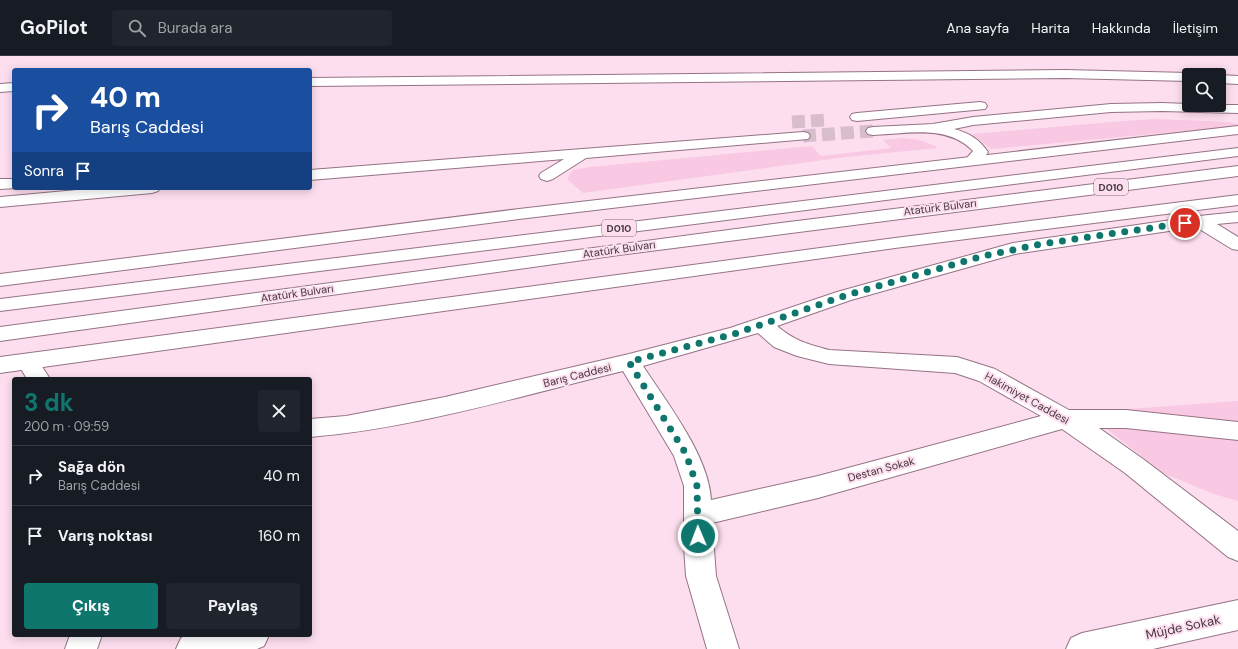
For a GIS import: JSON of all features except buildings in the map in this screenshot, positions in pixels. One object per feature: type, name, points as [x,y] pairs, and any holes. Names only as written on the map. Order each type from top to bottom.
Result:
[{"type":"main road","points":[[312,82],[1065,74],[1182,77]]},
{"type":"main road","points":[[1226,79],[1238,80]]},
{"type":"main road","points":[[0,88],[12,88]]},
{"type":"main road","points":[[1109,96],[1163,94],[1182,95]]},
{"type":"main road","points":[[1226,98],[1238,99]]},
{"type":"main road","points":[[857,117],[991,106]]},
{"type":"main road","points":[[873,131],[933,128],[973,121],[1111,108],[1162,106],[1238,110]]},
{"type":"main road","points":[[964,108],[960,112],[961,115],[973,121]]},
{"type":"main road","points":[[933,128],[966,138],[978,147],[981,152],[974,160]]},
{"type":"main road","points":[[0,280],[526,213],[1238,130]]},
{"type":"main road","points":[[312,175],[803,136]]},
{"type":"main road","points":[[312,162],[594,139]]},
{"type":"main road","name":"Atatürk Bulvarı","points":[[0,305],[1238,152]]},
{"type":"main road","points":[[547,176],[584,153]]},
{"type":"main road","name":"Atatürk Bulvarı","points":[[0,334],[707,237],[1238,172]]},
{"type":"main road","points":[[0,184],[12,184]]},
{"type":"main road","points":[[0,190],[12,189]]},
{"type":"main road","points":[[0,202],[130,190]]},
{"type":"main road","points":[[0,365],[33,370],[361,315],[888,244],[1238,200]]},
{"type":"main road","name":"Barış Caddesi","points":[[312,428],[346,425],[445,406],[629,362],[737,333],[844,296],[1013,249],[1199,221],[1238,217]]},
{"type":"main road","points":[[1199,221],[1238,245]]},
{"type":"main road","name":"Hakimiyet Caddesi","points":[[762,325],[782,342],[805,351],[829,357],[957,365],[987,375],[1081,428],[1134,466],[1238,548]]},
{"type":"main road","points":[[629,362],[686,454],[697,486],[698,547],[701,576],[723,649]]},
{"type":"main road","points":[[1064,419],[1126,419],[1238,431]]},
{"type":"main road","name":"Destan Sokak","points":[[698,514],[818,486],[1064,419]]},
{"type":"main road","name":"Müjde Sokak","points":[[1082,649],[1238,615]]},
{"type":"main road","points":[[81,649],[85,637]]},
{"type":"main road","points":[[192,649],[244,637]]},
{"type":"shaded area","points":[[1155,119],[1228,122],[1238,124],[1238,126],[991,149],[972,134],[1124,121]]},
{"type":"shaded area","points":[[903,138],[921,141],[938,148],[846,157],[583,193],[567,179],[573,170],[590,167],[812,146],[821,156],[891,148],[883,140]]},
{"type":"shaded area","points":[[1238,401],[1238,501],[1214,494],[1163,473],[1089,415],[1116,410]]},
{"type":"tunnel","points":[[792,122],[826,120]]},
{"type":"tunnel","points":[[803,136],[873,131]]},
{"type":"route","points":[[698,536],[697,486],[686,454],[629,362],[737,333],[844,296],[979,257],[1041,244],[1185,223]]}]
